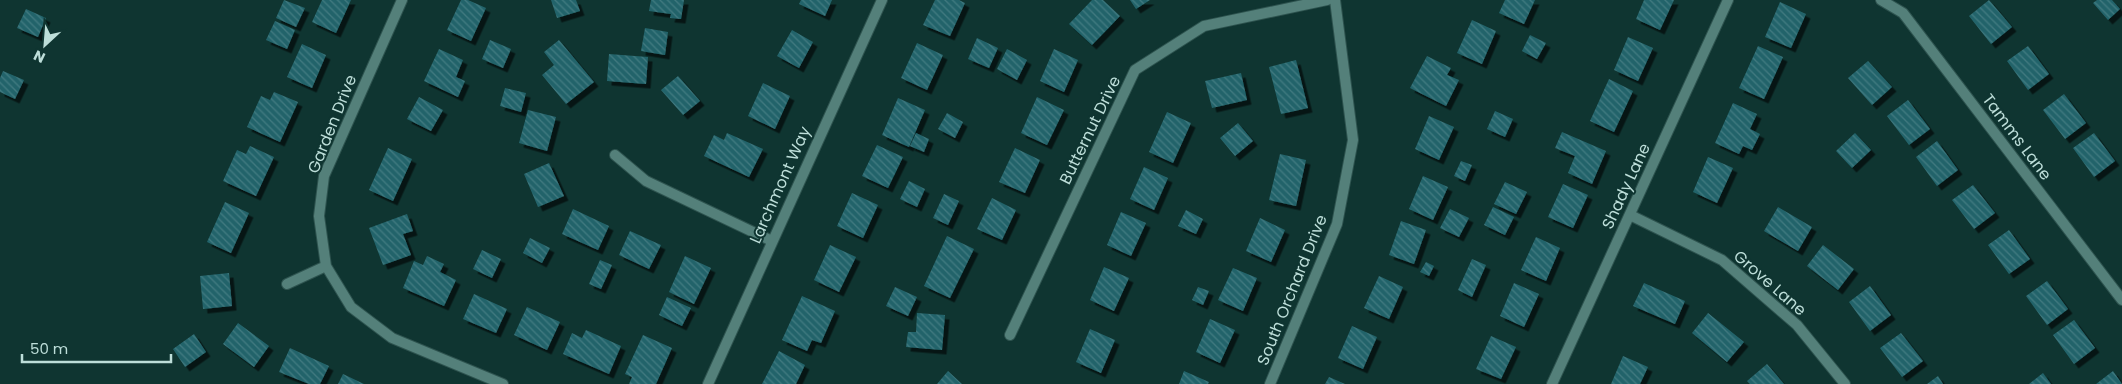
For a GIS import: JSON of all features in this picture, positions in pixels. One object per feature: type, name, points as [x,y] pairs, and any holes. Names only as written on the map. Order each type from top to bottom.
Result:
[{"type":"street","name":"Garden Drive","points":[[326,266],[319,216],[324,176],[402,0]]},
{"type":"street","name":"Larchmont Way","points":[[708,384],[882,0]]},
{"type":"street","name":"Butternut Drive","points":[[1010,335],[1135,70],[1204,26],[1327,0]]},
{"type":"street","name":"South Orchard Drive","points":[[1270,384],[1337,224],[1353,140],[1335,0]]},
{"type":"street","name":"Shady Lane","points":[[1552,384],[1728,0]]},
{"type":"street","name":"Tamms Lane","points":[[1881,0],[1903,13],[2122,300]]},
{"type":"street","points":[[615,155],[646,181],[772,241]]},
{"type":"street","name":"Grove Lane","points":[[1630,215],[1722,260],[1796,325],[1845,384]]},
{"type":"street","points":[[287,284],[326,266],[351,308],[392,338],[503,384]]},
{"type":"building","points":[[284,0],[305,8],[296,27],[276,18]]},
{"type":"building","points":[[322,0],[351,0],[336,33],[312,22]]},
{"type":"building","points":[[461,0],[468,0],[486,8],[471,41],[447,30]]},
{"type":"building","points":[[551,0],[576,0],[580,11],[557,18]]},
{"type":"building","points":[[651,0],[684,0],[681,19],[670,18],[671,14],[649,11]]},
{"type":"building","points":[[801,0],[832,0],[825,16],[799,4]]},
{"type":"building","points":[[935,0],[959,0],[965,3],[950,36],[923,25]]},
{"type":"building","points":[[1092,0],[1103,0],[1120,16],[1092,45],[1069,24]]},
{"type":"building","points":[[1130,0],[1150,0],[1136,9]]},
{"type":"building","points":[[1505,0],[1535,0],[1524,24],[1499,13]]},
{"type":"building","points":[[1644,0],[1674,0],[1660,30],[1636,19]]},
{"type":"building","points":[[1989,0],[2012,27],[1991,44],[1969,16]]},
{"type":"building","points":[[2097,0],[2112,0],[2120,9],[2108,20],[2093,3]]},
{"type":"building","points":[[1780,2],[1806,14],[1791,48],[1765,37]]},
{"type":"building","points":[[26,9],[46,18],[38,37],[17,28]]},
{"type":"building","points":[[1472,20],[1496,31],[1482,64],[1457,53]]},
{"type":"building","points":[[275,21],[295,30],[287,49],[266,40]]},
{"type":"building","points":[[645,28],[668,32],[665,55],[641,51]]},
{"type":"building","points":[[792,30],[813,42],[799,68],[777,56]]},
{"type":"building","points":[[1530,35],[1546,43],[1537,59],[1522,51]]},
{"type":"building","points":[[1628,37],[1653,48],[1638,81],[1614,70]]},
{"type":"building","points":[[977,38],[998,48],[989,68],[968,59]]},
{"type":"building","points":[[490,40],[511,49],[503,68],[482,59]]},
{"type":"building","points":[[559,40],[594,82],[566,104],[542,75],[554,65],[544,52]]},
{"type":"building","points":[[917,43],[943,55],[927,90],[901,78]]},
{"type":"building","points":[[302,44],[326,55],[312,88],[287,77]]},
{"type":"building","points":[[1758,46],[1783,57],[1764,99],[1739,88]]},
{"type":"building","points":[[2028,46],[2049,74],[2028,90],[2007,61]]},
{"type":"building","points":[[439,49],[463,60],[456,77],[465,81],[458,97],[424,81]]},
{"type":"building","points":[[1007,49],[1027,60],[1017,80],[997,69]]},
{"type":"building","points":[[1054,49],[1078,60],[1064,92],[1040,81]]},
{"type":"building","points":[[609,54],[648,57],[646,84],[607,81]]},
{"type":"building","points":[[1427,56],[1451,68],[1447,75],[1459,80],[1446,106],[1410,88]]},
{"type":"building","points":[[1296,60],[1308,108],[1281,114],[1269,67]]},
{"type":"building","points":[[1868,61],[1892,87],[1872,105],[1848,78]]},
{"type":"building","points":[[3,71],[24,80],[15,99],[0,92],[0,78]]},
{"type":"building","points":[[1241,73],[1247,100],[1212,108],[1205,81]]},
{"type":"building","points":[[678,76],[700,101],[683,115],[661,90]]},
{"type":"building","points":[[1609,79],[1633,91],[1614,132],[1590,121]]},
{"type":"building","points":[[763,83],[790,96],[775,129],[748,116]]},
{"type":"building","points":[[505,88],[526,93],[521,112],[500,106]]},
{"type":"building","points":[[274,92],[298,102],[280,142],[247,127],[261,96],[270,100]]},
{"type":"building","points":[[2064,94],[2086,123],[2065,139],[2043,110]]},
{"type":"building","points":[[419,97],[443,110],[431,131],[407,119]]},
{"type":"building","points":[[1037,97],[1064,110],[1047,145],[1021,133]]},
{"type":"building","points":[[898,98],[925,110],[909,147],[882,135]]},
{"type":"building","points":[[1908,100],[1930,129],[1909,145],[1887,116]]},
{"type":"building","points":[[1733,103],[1757,114],[1750,129],[1760,134],[1752,150],[1743,146],[1739,154],[1715,143]]},
{"type":"building","points":[[528,110],[556,117],[547,151],[519,143]]},
{"type":"building","points":[[1495,111],[1513,119],[1505,137],[1487,129]]},
{"type":"building","points":[[1167,112],[1191,123],[1173,163],[1149,152]]},
{"type":"building","points":[[947,113],[963,122],[955,138],[938,129]]},
{"type":"building","points":[[1429,116],[1454,127],[1439,160],[1415,149]]},
{"type":"building","points":[[1238,123],[1253,141],[1235,156],[1220,138]]},
{"type":"building","points":[[1562,132],[1606,151],[1592,184],[1568,173],[1575,156],[1555,148]]},
{"type":"building","points":[[727,133],[763,149],[749,177],[704,156],[714,135],[724,140]]},
{"type":"building","points":[[916,133],[929,139],[924,152],[910,146]]},
{"type":"building","points":[[1855,133],[1871,150],[1852,168],[1836,151]]},
{"type":"building","points":[[2094,133],[2115,161],[2094,177],[2073,148]]},
{"type":"building","points":[[1937,141],[1958,170],[1937,186],[1916,157]]},
{"type":"building","points":[[877,145],[903,157],[888,188],[862,176]]},
{"type":"building","points":[[250,146],[274,157],[256,196],[223,181],[237,150],[246,154]]},
{"type":"building","points":[[388,148],[412,159],[393,201],[369,190]]},
{"type":"building","points":[[1015,148],[1040,160],[1025,193],[999,182]]},
{"type":"building","points":[[1280,154],[1306,160],[1296,206],[1269,200]]},
{"type":"building","points":[[1708,157],[1733,168],[1717,203],[1693,192]]},
{"type":"building","points":[[1461,161],[1472,165],[1465,181],[1454,176]]},
{"type":"building","points":[[549,163],[564,196],[538,207],[524,174]]},
{"type":"building","points":[[1144,167],[1168,178],[1154,210],[1130,199]]},
{"type":"building","points":[[1423,176],[1448,187],[1433,220],[1409,209]]},
{"type":"building","points":[[909,181],[925,189],[917,207],[900,199]]},
{"type":"building","points":[[1505,182],[1527,192],[1516,214],[1494,204]]},
{"type":"building","points":[[1563,184],[1588,195],[1573,228],[1548,217]]},
{"type":"building","points":[[1973,185],[1995,213],[1974,229],[1952,200]]},
{"type":"building","points":[[852,193],[878,205],[863,238],[837,226]]},
{"type":"building","points":[[944,194],[959,201],[948,225],[933,218]]},
{"type":"building","points":[[992,198],[1016,210],[1002,240],[977,229]]},
{"type":"building","points":[[225,202],[249,213],[231,253],[207,242]]},
{"type":"building","points":[[1493,207],[1514,217],[1505,235],[1484,225]]},
{"type":"building","points":[[1778,207],[1812,227],[1798,251],[1764,231]]},
{"type":"building","points":[[573,209],[609,226],[598,250],[562,234]]},
{"type":"building","points":[[1450,209],[1469,218],[1459,237],[1440,228]]},
{"type":"building","points":[[1186,210],[1203,219],[1196,234],[1178,226]]},
{"type":"building","points":[[1121,212],[1146,223],[1131,256],[1107,245]]},
{"type":"building","points":[[407,214],[413,231],[403,234],[411,255],[383,265],[369,228]]},
{"type":"building","points":[[1260,218],[1285,230],[1271,262],[1246,251]]},
{"type":"building","points":[[1401,221],[1426,230],[1414,264],[1389,255]]},
{"type":"building","points":[[2009,230],[2030,259],[2009,274],[1988,245]]},
{"type":"building","points":[[630,231],[661,245],[649,269],[619,255]]},
{"type":"building","points":[[947,236],[974,249],[950,298],[924,286]]},
{"type":"building","points":[[1536,237],[1560,248],[1546,281],[1521,270]]},
{"type":"building","points":[[530,238],[550,248],[542,263],[523,253]]},
{"type":"building","points":[[830,245],[856,257],[839,292],[814,280]]},
{"type":"building","points":[[1823,245],[1854,269],[1838,290],[1807,266]]},
{"type":"building","points":[[482,250],[501,259],[492,278],[473,269]]},
{"type":"building","points":[[427,256],[444,264],[440,272],[456,280],[444,306],[403,288],[414,261],[423,265]]},
{"type":"building","points":[[685,256],[711,268],[694,304],[669,292]]},
{"type":"building","points":[[1472,259],[1486,265],[1472,297],[1458,290]]},
{"type":"building","points":[[600,260],[612,265],[601,289],[589,284]]},
{"type":"building","points":[[1426,262],[1434,266],[1429,276],[1420,272]]},
{"type":"building","points":[[1104,267],[1129,278],[1114,311],[1090,300]]},
{"type":"building","points":[[1233,268],[1257,278],[1243,311],[1218,300]]},
{"type":"building","points":[[229,273],[232,306],[203,309],[200,276]]},
{"type":"building","points":[[1379,276],[1403,287],[1389,319],[1364,308]]},
{"type":"building","points":[[2047,281],[2068,309],[2047,325],[2026,296]]},
{"type":"building","points":[[1514,283],[1539,294],[1524,327],[1500,316]]},
{"type":"building","points":[[1644,283],[1685,301],[1675,324],[1633,306]]},
{"type":"building","points":[[1870,286],[1891,315],[1870,331],[1849,302]]},
{"type":"building","points":[[895,287],[917,297],[908,316],[886,306]]},
{"type":"building","points":[[1198,287],[1209,291],[1203,305],[1192,300]]},
{"type":"building","points":[[474,294],[507,309],[496,333],[463,319]]},
{"type":"building","points":[[802,296],[835,311],[821,343],[812,340],[807,351],[782,340]]},
{"type":"building","points":[[667,297],[691,308],[682,326],[659,315]]},
{"type":"building","points":[[527,307],[560,322],[547,350],[514,335]]},
{"type":"building","points":[[917,313],[945,315],[942,350],[906,347],[908,332],[916,332]]},
{"type":"building","points":[[1708,313],[1744,342],[1727,362],[1692,333]]},
{"type":"building","points":[[1210,319],[1235,330],[1220,363],[1196,352]]},
{"type":"building","points":[[2074,320],[2095,348],[2074,364],[2053,335]]},
{"type":"building","points":[[238,323],[269,346],[254,367],[223,344]]},
{"type":"building","points":[[1352,326],[1377,337],[1363,369],[1338,358]]},
{"type":"building","points":[[1090,329],[1115,340],[1101,373],[1076,362]]},
{"type":"building","points":[[586,330],[621,346],[609,374],[563,354],[572,333],[582,338]]},
{"type":"building","points":[[1901,333],[1923,361],[1902,377],[1880,348]]},
{"type":"building","points":[[194,334],[206,352],[185,367],[173,349]]},
{"type":"building","points":[[643,335],[672,348],[656,384],[629,384],[632,377],[625,374]]},
{"type":"building","points":[[1491,336],[1516,347],[1501,379],[1476,369]]},
{"type":"building","points":[[290,348],[329,366],[320,384],[309,384],[279,372]]},
{"type":"building","points":[[779,351],[805,365],[796,384],[762,384]]},
{"type":"building","points":[[1623,356],[1648,367],[1640,384],[1611,384]]},
{"type":"building","points":[[1767,364],[1784,384],[1750,384],[1747,381]]},
{"type":"building","points":[[948,371],[962,384],[937,384]]},
{"type":"building","points":[[1184,371],[1209,382],[1208,384],[1179,384]]},
{"type":"building","points":[[2113,371],[2122,384],[2096,384]]},
{"type":"building","points":[[2043,373],[2051,384],[2029,384]]},
{"type":"building","points":[[343,374],[364,384],[338,384]]},
{"type":"building","points":[[1938,376],[1943,384],[1927,384]]},
{"type":"building","points":[[1329,377],[1345,384],[1325,384]]}]
